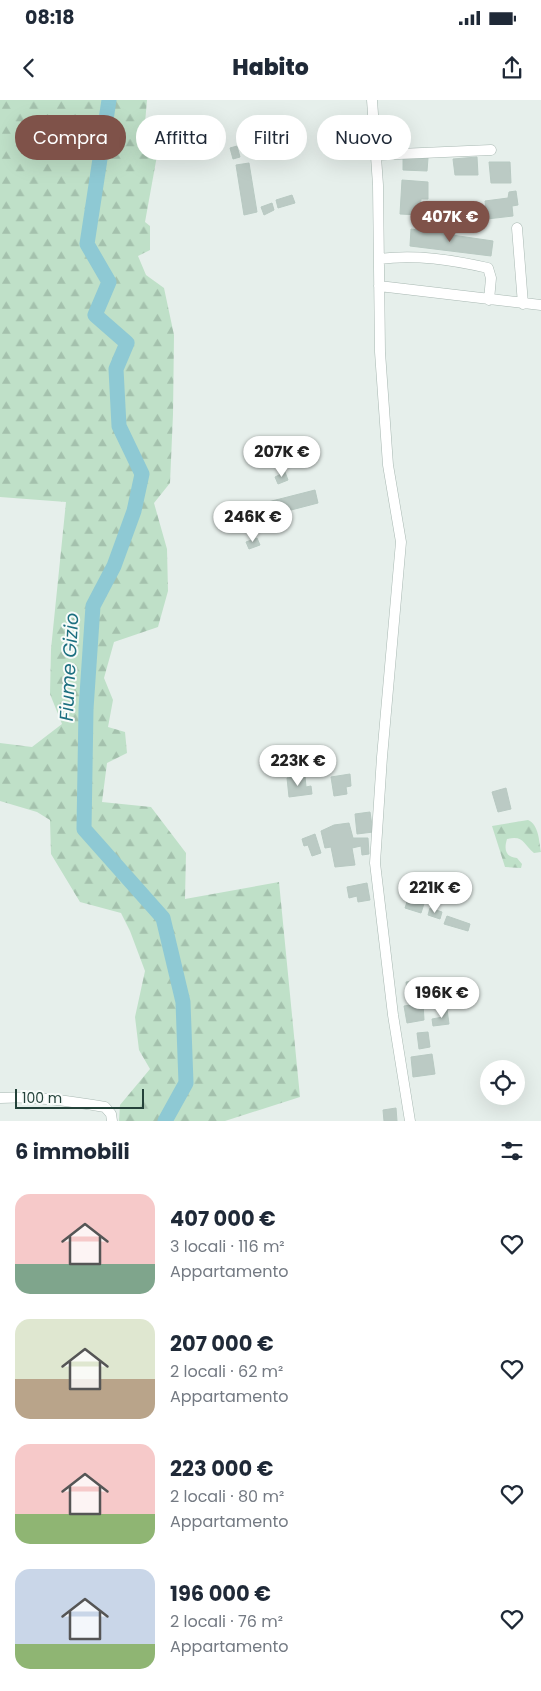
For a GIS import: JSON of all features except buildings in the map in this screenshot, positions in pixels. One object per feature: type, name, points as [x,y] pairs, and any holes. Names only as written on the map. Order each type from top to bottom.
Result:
[{"type":"street","points":[[372,100],[373,115]]},
{"type":"street","points":[[411,153],[492,150]]},
{"type":"street","points":[[376,160],[380,352],[388,465],[401,542],[375,863],[392,1006],[410,1121]]},
{"type":"street","points":[[517,228],[522,304]]},
{"type":"street","points":[[379,259],[398,256],[452,260],[488,268],[491,278],[489,300]]},
{"type":"street","points":[[379,286],[541,305]]},
{"type":"street","points":[[0,1098],[24,1097],[62,1100],[105,1107],[111,1114],[112,1121]]},
{"type":"green space","points":[[0,100],[147,100],[146,115],[136,115],[136,160],[156,160],[145,222],[150,226],[150,250],[138,256],[146,275],[164,288],[174,335],[170,483],[154,503],[167,549],[168,591],[158,627],[114,642],[104,678],[113,700],[108,727],[125,732],[127,753],[107,763],[102,802],[151,807],[186,853],[185,899],[279,882],[300,1097],[225,1121],[119,1121],[120,1105],[150,1069],[139,1050],[135,1017],[145,971],[121,913],[80,902],[51,854],[50,820],[37,812],[0,801],[0,743],[32,747],[62,724],[50,694],[51,649],[66,502],[0,497]]},
{"type":"green space","points":[[528,820],[532,822],[536,829],[541,852],[534,853],[520,839],[507,839],[506,852],[510,856],[517,858],[522,864],[521,868],[505,867],[492,826]]},
{"type":"waterway","name":"Fiume Gizio","points":[[109,100],[87,244],[109,282],[95,315],[127,343],[116,369],[119,426],[142,474],[134,511],[114,566],[93,606],[86,709],[84,829],[163,918],[183,1002],[186,1083],[165,1121]]}]
